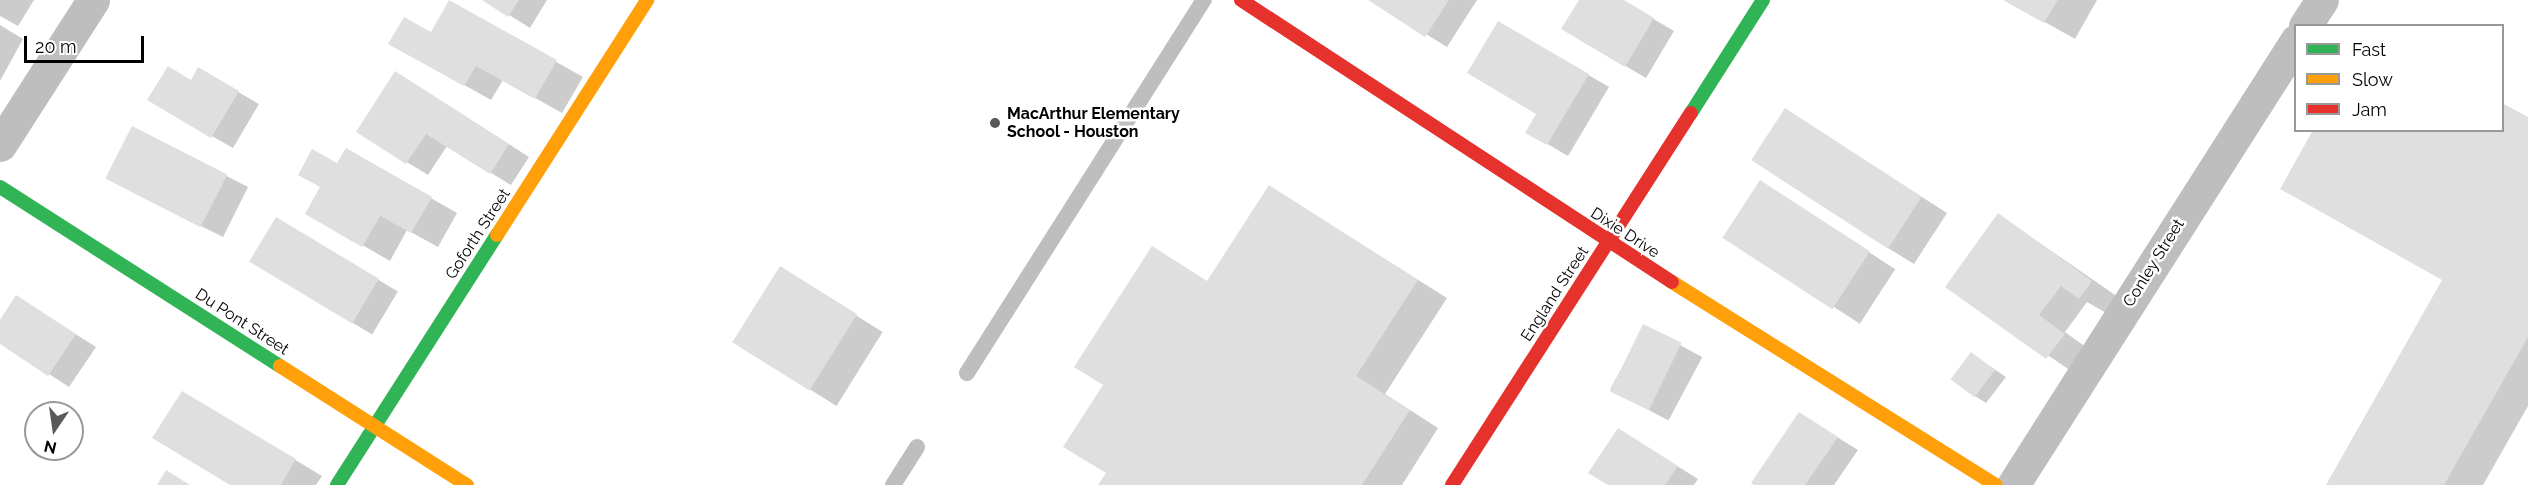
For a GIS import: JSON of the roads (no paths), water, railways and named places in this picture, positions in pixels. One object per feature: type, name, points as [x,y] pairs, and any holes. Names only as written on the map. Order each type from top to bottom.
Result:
[{"type":"street","points":[[0,145],[93,0]]},
{"type":"street","name":"Goforth Street","points":[[337,485],[647,0]]},
{"type":"street","name":"Dixie Drive","points":[[1241,0],[1608,242],[1996,485]]},
{"type":"street","name":"England Street","points":[[1452,485],[1763,0]]},
{"type":"street","points":[[2306,24],[2322,0]]},
{"type":"street","name":"Conley Street","points":[[2013,485],[2294,43]]},
{"type":"street","name":"Du Pont Street","points":[[0,187],[467,485]]},
{"type":"lane","points":[[967,373],[1204,0]]},
{"type":"lane","points":[[893,485],[917,447]]},
{"type":"place","name":"MacArthur Elementary School - Houston","points":[[995,123]]}]
